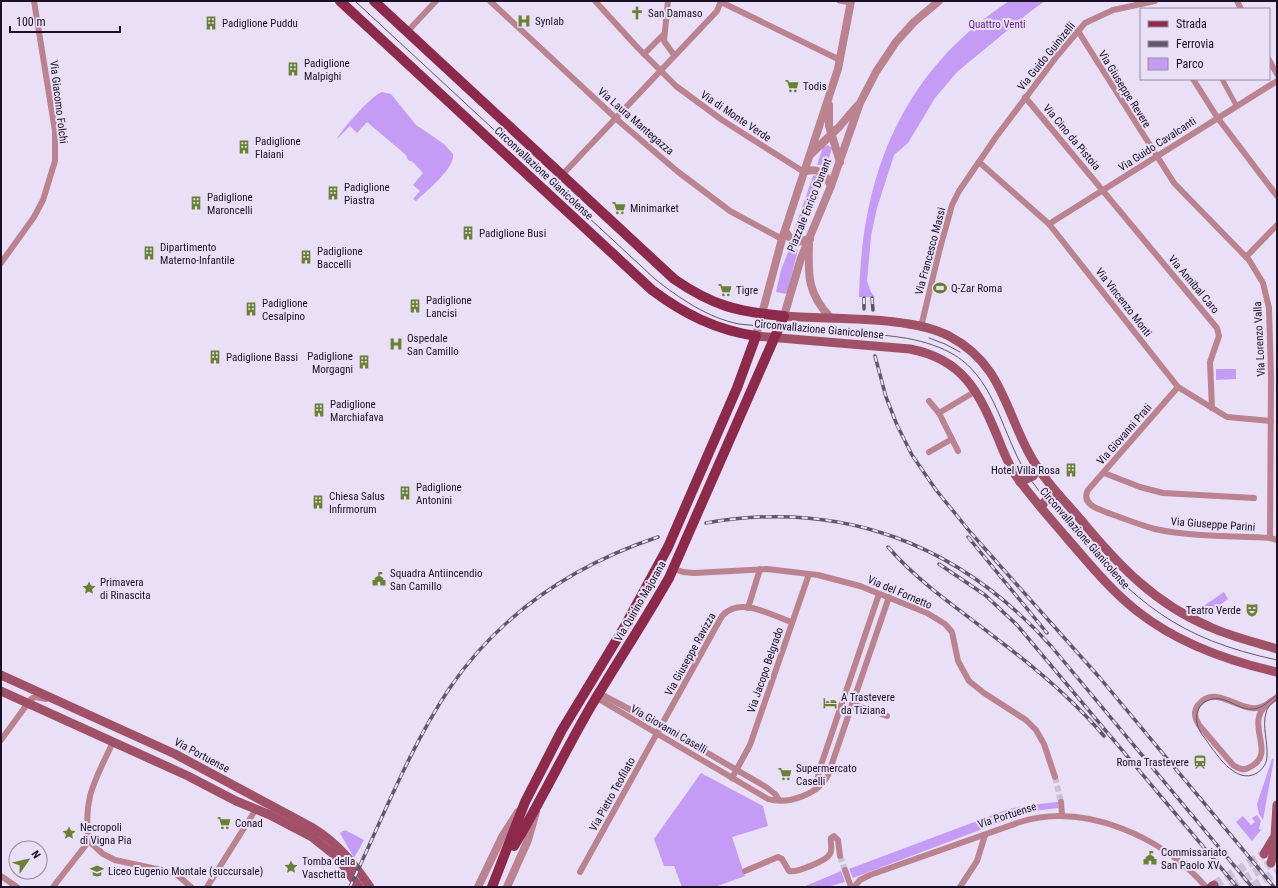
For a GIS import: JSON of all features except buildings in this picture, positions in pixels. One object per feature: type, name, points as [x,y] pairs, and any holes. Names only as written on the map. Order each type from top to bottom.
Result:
[{"type":"main road","name":"Circonvallazione Gianicolense","points":[[340,1],[652,290],[685,312],[727,331],[756,336],[886,346],[918,351],[940,358],[954,367],[966,377],[985,406],[1008,463],[1020,482],[1106,582],[1128,604],[1146,618],[1200,648],[1274,672]]},
{"type":"main road","name":"Circonvallazione Gianicolense","points":[[374,1],[646,255],[679,282],[725,306],[742,312],[896,323],[938,331],[960,342],[975,354],[986,366],[1003,393],[1026,448],[1038,468],[1059,495],[1122,567],[1162,602],[1211,628],[1277,649]]},
{"type":"main road","name":"Piazzale Enrico Dunant","points":[[776,338],[784,316]]},
{"type":"main road","name":"Via Quirino Majorana","points":[[492,887],[525,802],[562,730],[640,599],[668,547],[739,381],[756,336]]},
{"type":"main road","name":"Via Quirino Majorana","points":[[502,864],[537,808],[556,770],[598,695],[647,618],[674,569],[776,338]]},
{"type":"main road","points":[[1020,482],[1032,477],[1038,468]]},
{"type":"main road","points":[[1041,507],[1048,497],[1059,495]]},
{"type":"main road","points":[[668,547],[669,560],[674,569]]},
{"type":"main road","points":[[640,599],[646,604],[648,610],[647,618]]},
{"type":"main road","name":"Via Portuense","points":[[1,675],[175,754],[313,828],[329,839],[346,854],[370,887]]},
{"type":"main road","points":[[585,690],[598,695]]},
{"type":"main road","points":[[1,691],[188,776],[236,801],[284,822],[321,843],[342,862],[359,887]]},
{"type":"main road","points":[[1276,838],[1264,854],[1275,856],[1276,838],[1277,805]]},
{"type":"street","name":"Via Giacomo Folchi","points":[[1,263],[26,228],[43,200],[55,161],[55,131],[34,1]]},
{"type":"street","points":[[407,32],[436,1]]},
{"type":"street","name":"Via Laura Mantegazza","points":[[490,1],[615,118],[677,171],[730,211],[783,235]]},
{"type":"street","points":[[594,1],[644,54],[664,34]]},
{"type":"street","points":[[668,1],[664,41],[674,55]]},
{"type":"street","points":[[839,1],[851,2],[840,60],[830,96],[828,122],[840,162]]},
{"type":"street","points":[[810,155],[831,135],[860,103],[876,72],[896,42],[914,22],[939,1]]},
{"type":"street","name":"Via Guido Guinizelli","points":[[979,162],[1025,98],[1078,31],[1088,22],[1104,13],[1155,1]]},
{"type":"street","points":[[562,175],[717,11],[721,2],[840,60]]},
{"type":"street","points":[[1146,3],[1149,8]]},
{"type":"street","name":"Via Giuseppe Revere","points":[[1078,31],[1156,157]]},
{"type":"street","name":"Via di Monte Verde","points":[[644,54],[660,71],[682,90],[722,120],[804,172]]},
{"type":"street","points":[[1270,62],[1277,74]]},
{"type":"street","points":[[1194,80],[1217,117],[1277,196]]},
{"type":"street","points":[[1223,80],[1236,105]]},
{"type":"street","name":"Via Guido Cavalcanti","points":[[1048,224],[1277,80]]},
{"type":"street","name":"Piazzale Enrico Dunant","points":[[756,336],[783,235],[830,96]]},
{"type":"street","name":"Via Cino da Pistoia","points":[[1025,98],[1103,190]]},
{"type":"street","name":"Piazzale Enrico Dunant","points":[[784,316],[801,258],[831,186],[860,103]]},
{"type":"street","points":[[829,112],[832,118],[836,120],[846,119]]},
{"type":"street","name":"Via Lorenzo Valla","points":[[1156,157],[1177,187],[1246,257],[1259,274],[1266,292],[1274,377],[1271,421],[1274,538]]},
{"type":"street","name":"Via Vincenzo Monti","points":[[979,162],[1048,224],[1178,387],[1230,418],[1271,421]]},
{"type":"street","name":"Via Francesco Massi","points":[[921,327],[952,205],[979,162]]},
{"type":"street","points":[[804,172],[813,170],[820,171],[826,176],[831,186]]},
{"type":"street","name":"Via Annibal Caro","points":[[1103,190],[1218,330],[1219,336],[1210,362],[1212,408]]},
{"type":"street","points":[[1246,257],[1277,225]]},
{"type":"street","points":[[783,235],[797,242],[810,239],[808,266],[810,283],[817,302],[831,318]]},
{"type":"street","name":"Via Giovanni Prati","points":[[1086,496],[1088,490],[1178,387]]},
{"type":"street","points":[[939,413],[976,391]]},
{"type":"street","points":[[929,401],[939,413],[958,451]]},
{"type":"street","points":[[929,452],[952,439]]},
{"type":"street","points":[[1104,473],[1140,487],[1163,493],[1254,498]]},
{"type":"street","name":"Via Giuseppe Parini","points":[[1086,496],[1088,502],[1096,509],[1153,528],[1189,534],[1274,538]]},
{"type":"street","name":"Via del Fornetto","points":[[674,569],[694,573],[760,569],[809,574],[844,582],[889,597],[927,613],[949,628],[954,637],[958,661],[964,675],[979,689],[1034,727],[1044,744],[1055,776]]},
{"type":"street","points":[[748,608],[760,569]]},
{"type":"street","name":"Via Jacopo Belgrado","points":[[736,770],[750,745],[809,574]]},
{"type":"street","points":[[816,788],[818,775],[879,594]]},
{"type":"street","points":[[779,800],[799,797],[824,782],[828,775],[889,597]]},
{"type":"street","name":"Via Giuseppe Ravizza","points":[[661,726],[702,655],[722,616],[734,607],[748,608],[792,622]]},
{"type":"street","name":"Via Giovanni Caselli","points":[[598,695],[661,726],[772,792],[779,800]]},
{"type":"street","name":"Via Giovanni Caselli","points":[[598,695],[656,734],[764,797],[779,800]]},
{"type":"street","points":[[2,736],[28,703],[36,697],[60,702]]},
{"type":"street","points":[[1212,697],[1224,698],[1249,708],[1256,713],[1262,747],[1261,755],[1254,765],[1244,770],[1233,765],[1199,725],[1195,712],[1198,705],[1204,700],[1212,697]]},
{"type":"street","points":[[1249,708],[1257,708],[1267,704],[1277,697]]},
{"type":"street","points":[[852,704],[887,716]]},
{"type":"street","points":[[1258,720],[1260,712],[1267,704]]},
{"type":"street","points":[[840,708],[850,711]]},
{"type":"street","name":"Via Pietro Teofilato","points":[[580,872],[661,726]]},
{"type":"street","points":[[113,742],[91,788],[87,821],[89,841],[99,851],[115,860],[175,873],[191,887]]},
{"type":"street","points":[[732,778],[736,770]]},
{"type":"street","name":"Via Quirino Majorana","points":[[478,887],[502,837],[525,802]]},
{"type":"street","points":[[1061,802],[1062,815]]},
{"type":"street","points":[[507,887],[528,840],[537,808]]},
{"type":"street","points":[[208,887],[256,809]]},
{"type":"street","name":"Via Portuense","points":[[853,887],[860,880],[870,875],[1032,818],[1062,815],[1104,824],[1144,839],[1176,860],[1210,886]]},
{"type":"street","points":[[960,887],[977,860],[985,835]]},
{"type":"street","points":[[745,871],[778,857],[782,859],[789,871],[796,871],[820,862],[829,856],[831,849],[831,838],[834,836],[838,840],[840,856]]},
{"type":"street","points":[[53,887],[89,841]]},
{"type":"street","points":[[845,870],[853,887]]},
{"type":"street","points":[[1,876],[17,887]]},
{"type":"green space","name":"Quattro Venti","points":[[1009,1],[1045,1],[957,72],[935,98],[908,143],[894,155],[877,208],[871,236],[867,281],[871,292],[875,297],[859,297],[862,252],[869,208],[880,168],[895,129],[915,93],[941,60],[972,29]]},
{"type":"green space","points":[[382,92],[391,94],[416,125],[444,144],[453,154],[452,160],[445,173],[416,201],[413,199],[420,191],[413,185],[423,173],[413,162],[408,160],[406,155],[367,122],[357,133],[350,126],[337,139],[371,99]]},
{"type":"green space","points":[[828,145],[832,148],[826,168],[822,165],[817,165],[823,147]]},
{"type":"green space","points":[[818,175],[822,180],[802,236],[796,236],[793,234],[813,176]]},
{"type":"green space","points":[[790,247],[798,250],[787,294],[776,292],[781,270]]},
{"type":"green space","points":[[1216,369],[1236,369],[1236,379],[1216,380]]},
{"type":"green space","points":[[1224,592],[1228,599],[1210,612],[1205,605]]},
{"type":"green space","points":[[1272,759],[1274,759],[1263,820],[1259,814],[1257,804]]},
{"type":"green space","points":[[701,773],[763,806],[768,826],[732,837],[745,876],[715,887],[682,887],[674,866],[664,866],[654,839]]},
{"type":"green space","points":[[1058,802],[1058,808],[1034,811],[1017,816],[853,878],[849,869],[1009,809]]},
{"type":"green space","points":[[1257,815],[1261,821],[1259,829],[1261,830],[1252,841],[1236,822],[1243,816],[1251,825],[1255,822],[1252,818]]},
{"type":"green space","points":[[345,830],[364,840],[354,858],[340,833]]},
{"type":"green space","points":[[841,871],[845,882],[827,887],[803,887]]},
{"type":"tunnel","points":[[1055,777],[1061,802]]},
{"type":"tunnel","points":[[1214,885],[1264,854]]},
{"type":"tunnel","points":[[840,856],[845,870]]},
{"type":"tunnel","points":[[1231,887],[1271,863]]},
{"type":"tunnel","points":[[1252,887],[1277,872]]},
{"type":"tram line","points":[[355,1],[655,279],[694,306],[716,317],[739,324],[901,337],[939,347],[965,363],[976,374],[986,388],[1026,473],[1045,498],[1117,578],[1161,614],[1186,629],[1212,641],[1277,660]]},
{"type":"tram line","points":[[929,338],[960,352]]},
{"type":"tram line","points":[[1277,695],[1263,705],[1254,709],[1243,708],[1228,701],[1218,699],[1206,701],[1198,709],[1197,720],[1200,732],[1226,766],[1233,771],[1241,775],[1249,776],[1257,773],[1264,766],[1267,759],[1265,718],[1269,707],[1277,699]]},
{"type":"railway","points":[[864,298],[864,309]]},
{"type":"railway","points":[[872,298],[873,310]]},
{"type":"railway","points":[[875,356],[886,397],[897,425],[912,455],[936,490],[971,533],[1100,678],[1274,887]]},
{"type":"railway","points":[[706,523],[756,517],[804,518],[851,524],[895,537],[937,556],[977,580],[1015,610],[1051,646],[1252,887]]},
{"type":"railway","points":[[350,887],[396,786],[421,736],[449,689],[469,662],[515,615],[541,595],[597,562],[627,548],[658,537]]},
{"type":"railway","points":[[968,537],[1047,633]]},
{"type":"railway","points":[[888,547],[928,586],[1042,675],[1068,698],[1104,736]]},
{"type":"railway","points":[[939,564],[985,595],[1017,625],[1237,887]]},
{"type":"place","name":"San Damaso","points":[[637,13]]},
{"type":"place","name":"Synlab","points":[[524,21]]},
{"type":"place","name":"Padiglione Puddu","points":[[211,23]]},
{"type":"place","name":"Padiglione Malpighi","points":[[293,69]]},
{"type":"place","name":"Todis","points":[[792,86]]},
{"type":"place","name":"Padiglione Flaiani","points":[[244,147]]},
{"type":"place","name":"Padiglione Piastra","points":[[333,193]]},
{"type":"place","name":"Padiglione Maroncelli","points":[[196,203]]},
{"type":"place","name":"Minimarket","points":[[619,208]]},
{"type":"place","name":"Padiglione Busi","points":[[468,233]]},
{"type":"place","name":"Dipartimento Materno-Infantile","points":[[149,253]]},
{"type":"place","name":"Padiglione Baccelli","points":[[306,257]]},
{"type":"place","name":"Q-Zar Roma","points":[[940,288]]},
{"type":"place","name":"Tigre","points":[[725,290]]},
{"type":"place","name":"Padiglione Lancisi","points":[[415,306]]},
{"type":"place","name":"Padiglione Cesalpino","points":[[251,309]]},
{"type":"place","name":"Ospedale San Camillo","points":[[396,344]]},
{"type":"place","name":"Padiglione Bassi","points":[[215,357]]},
{"type":"place","name":"Padiglione Morgagni","points":[[364,362]]},
{"type":"place","name":"Padiglione Marchiafava","points":[[319,410]]},
{"type":"place","name":"Hotel Villa Rosa","points":[[1071,470]]},
{"type":"place","name":"Padiglione Antonini","points":[[405,493]]},
{"type":"place","name":"Chiesa Salus Infirmorum","points":[[318,502]]},
{"type":"place","name":"Squadra Antiincendio San Camillo","points":[[379,579]]},
{"type":"place","name":"Primavera di Rinascita","points":[[89,588]]},
{"type":"place","name":"Teatro Verde","points":[[1252,610]]},
{"type":"place","name":"A Trastevere da Tiziana","points":[[830,703]]},
{"type":"place","name":"Roma Trastevere","points":[[1200,762]]},
{"type":"place","name":"Supermercato Caselli","points":[[785,774]]},
{"type":"place","name":"Conad","points":[[224,823]]},
{"type":"place","name":"Necropoli di Vigna Pia","points":[[69,833]]},
{"type":"place","name":"Commissariato San Paolo XV","points":[[1150,858]]},
{"type":"place","name":"Tomba della Vaschetta","points":[[291,867]]},
{"type":"place","name":"Liceo Eugenio Montale (succursale)","points":[[97,871]]}]
